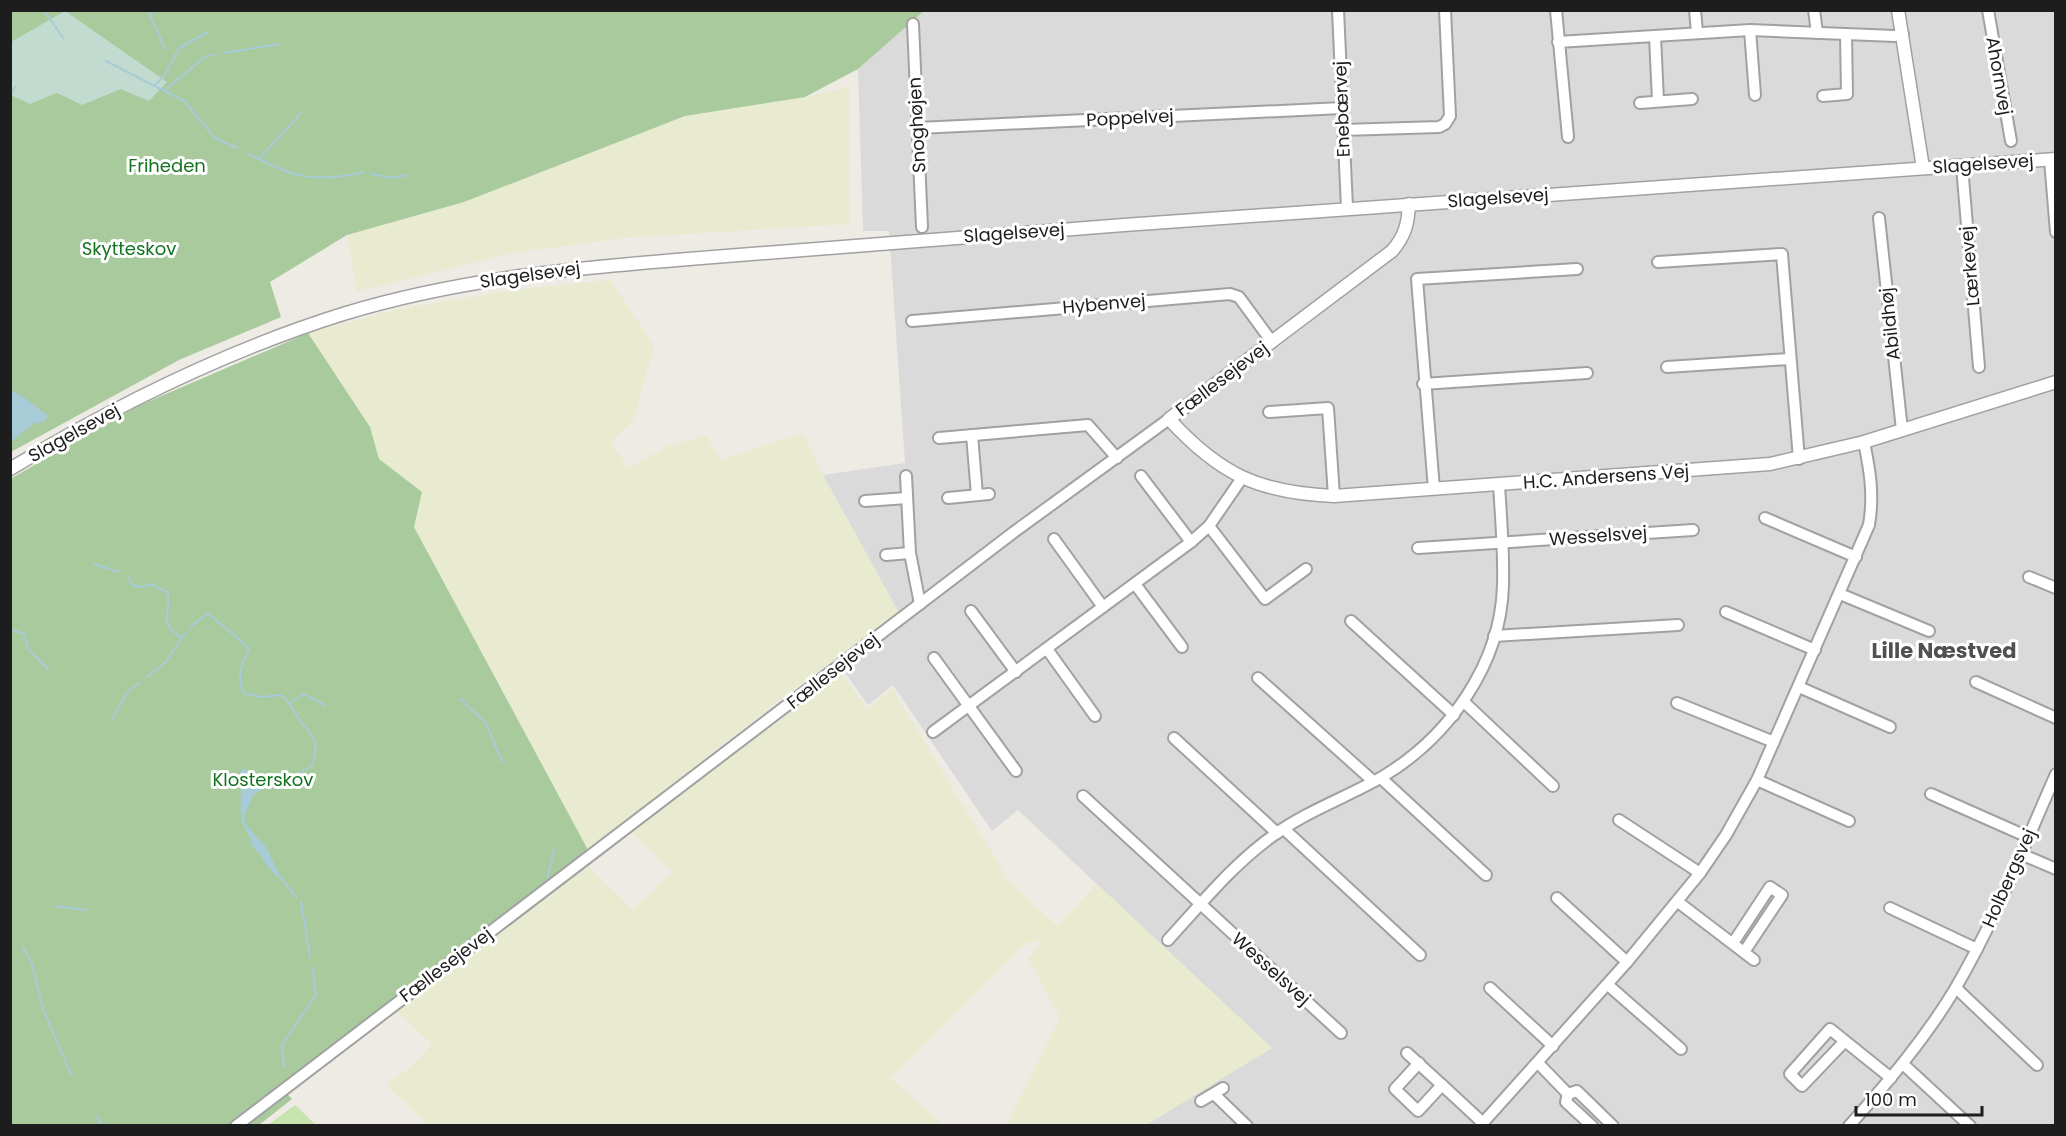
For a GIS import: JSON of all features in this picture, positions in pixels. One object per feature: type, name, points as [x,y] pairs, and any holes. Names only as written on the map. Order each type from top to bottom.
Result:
[{"type":"street","name":"Enebærvej","points":[[1338,10],[1347,208]]},
{"type":"street","points":[[1343,130],[1438,127],[1445,124],[1450,116],[1445,10]]},
{"type":"street","points":[[1556,10],[1568,137]]},
{"type":"street","points":[[1695,10],[1697,32]]},
{"type":"street","points":[[1814,10],[1817,33]]},
{"type":"street","points":[[1899,10],[1923,168]]},
{"type":"street","name":"Ahornvej","points":[[1988,10],[2011,141]]},
{"type":"street","name":"Snoghøjen","points":[[913,24],[922,227]]},
{"type":"street","points":[[1558,42],[1750,30],[1895,36],[1903,34]]},
{"type":"street","points":[[1750,30],[1755,95]]},
{"type":"street","points":[[1823,96],[1847,94],[1846,34]]},
{"type":"street","points":[[1655,36],[1658,101]]},
{"type":"street","points":[[1640,103],[1692,99]]},
{"type":"street","name":"Poppelvej","points":[[918,128],[1342,108]]},
{"type":"street","points":[[2053,160],[2055,232]]},
{"type":"street","name":"Slagelsevej","points":[[10,469],[74,431],[166,383],[276,337],[347,313],[506,277],[649,262],[1347,208],[2053,160]]},
{"type":"street","name":"Lærkevej","points":[[1962,166],[1979,367]]},
{"type":"street","name":"Fællesejevej","points":[[236,1125],[920,604],[1392,251],[1404,233],[1408,222],[1409,204]]},
{"type":"street","name":"Abildhøj","points":[[1879,218],[1902,430]]},
{"type":"street","points":[[1658,262],[1782,254],[1799,459]]},
{"type":"street","points":[[1434,489],[1423,384],[1416,279],[1576,269]]},
{"type":"street","name":"Hybenvej","points":[[912,321],[1230,294],[1239,297],[1272,342]]},
{"type":"street","points":[[1667,367],[1789,359]]},
{"type":"street","points":[[1423,384],[1587,374]]},
{"type":"street","name":"H.C. Andersens Vej","points":[[1169,419],[1197,449],[1242,478],[1299,494],[1334,496],[1743,466],[1799,459],[1864,442],[2055,382]]},
{"type":"street","points":[[1269,412],[1328,408],[1334,496]]},
{"type":"street","points":[[939,438],[1088,425],[1117,458]]},
{"type":"street","points":[[972,435],[977,495]]},
{"type":"street","points":[[1407,1053],[1482,1124],[1608,985],[1700,873],[1757,780],[1856,557],[1872,506],[1872,477],[1864,442]]},
{"type":"street","points":[[906,476],[910,553],[920,604]]},
{"type":"street","points":[[1141,476],[1191,542]]},
{"type":"street","points":[[933,732],[1191,542],[1209,526],[1242,478]]},
{"type":"street","points":[[1168,940],[1240,860],[1280,831],[1377,779],[1430,741],[1464,702],[1484,663],[1494,636],[1503,587],[1503,543],[1498,485]]},
{"type":"street","points":[[948,498],[989,494]]},
{"type":"street","points":[[865,501],[908,498]]},
{"type":"street","points":[[1765,518],[1856,557]]},
{"type":"street","points":[[1209,526],[1265,599],[1306,569]]},
{"type":"street","name":"Wesselsvej","points":[[1418,548],[1693,530]]},
{"type":"street","points":[[1054,539],[1103,607]]},
{"type":"street","points":[[886,555],[910,553]]},
{"type":"street","points":[[2030,577],[2055,588]]},
{"type":"street","points":[[1135,584],[1182,647]]},
{"type":"street","points":[[1840,594],[1929,631]]},
{"type":"street","points":[[971,611],[1016,672]]},
{"type":"street","points":[[1726,612],[1815,650]]},
{"type":"street","points":[[1351,621],[1454,715]]},
{"type":"street","points":[[1494,636],[1678,626]]},
{"type":"street","points":[[1047,649],[1095,716]]},
{"type":"street","points":[[934,658],[1016,771]]},
{"type":"street","points":[[1258,678],[1486,875]]},
{"type":"street","points":[[1976,682],[2055,718]]},
{"type":"street","points":[[1799,687],[1890,727]]},
{"type":"street","points":[[1464,702],[1553,786]]},
{"type":"street","points":[[1677,703],[1774,742]]},
{"type":"street","points":[[1174,738],[1420,955]]},
{"type":"street","name":"Holbergsvej","points":[[1849,1125],[1903,1064],[1956,988],[1977,949],[2021,854],[2055,774]]},
{"type":"street","points":[[1757,780],[1849,820]]},
{"type":"street","points":[[1931,794],[2028,837]]},
{"type":"street","name":"Wesselsvej","points":[[1083,796],[1341,1033]]},
{"type":"street","points":[[1619,820],[1700,873]]},
{"type":"street","points":[[2021,854],[2055,869]]},
{"type":"street","points":[[1733,943],[1770,887],[1782,895],[1744,952]]},
{"type":"street","points":[[1557,898],[1627,962]]},
{"type":"street","points":[[1678,902],[1754,960]]},
{"type":"street","name":"Holbergsvej","points":[[1890,908],[1977,949]]},
{"type":"street","points":[[1608,985],[1680,1049]]},
{"type":"street","points":[[1490,988],[1553,1046]]},
{"type":"street","points":[[1956,988],[2037,1065]]},
{"type":"street","points":[[1845,1041],[1802,1086],[1790,1074],[1830,1029],[1845,1041],[1891,1078]]},
{"type":"street","points":[[1419,1063],[1395,1089],[1418,1111],[1442,1085]]},
{"type":"street","points":[[1538,1063],[1568,1094]]},
{"type":"street","points":[[1903,1064],[1970,1125]]},
{"type":"street","points":[[1201,1101],[1218,1091],[1247,1125]]},
{"type":"street","points":[[1568,1094],[1577,1091],[1613,1125]]},
{"type":"street","points":[[1568,1094],[1566,1102],[1592,1125]]},
{"type":"shaded area","points":[[924,11],[2055,11],[2055,1125],[1146,1125],[1271,1048],[1018,810],[992,831],[893,685],[868,705],[836,660],[899,613],[823,475],[905,463],[889,231],[863,231],[858,69]]},
{"type":"green space","name":"Friheden","points":[[11,11],[924,11],[858,69],[805,97],[685,116],[464,202],[347,235],[270,282],[281,317],[179,360],[11,452]]},
{"type":"green space","points":[[65,11],[167,82],[149,101],[121,89],[82,105],[57,93],[30,104],[11,95],[11,42]]},
{"type":"green space","points":[[849,87],[850,224],[624,238],[513,253],[357,292],[347,235],[464,202],[685,116],[805,97]]},
{"type":"green space","points":[[610,280],[654,346],[634,419],[611,442],[628,468],[669,445],[706,436],[721,460],[803,433],[823,475],[899,613],[792,690],[588,850],[414,527],[422,492],[379,459],[370,427],[308,333],[398,309],[513,290]]},
{"type":"green space","name":"Klosterskov","points":[[308,333],[370,427],[379,459],[422,492],[414,527],[588,850],[281,1087],[292,1099],[259,1125],[11,1125],[10,479],[138,406]]},
{"type":"green space","points":[[840,672],[868,709],[892,688],[1009,881],[1057,926],[1097,884],[1272,1048],[1146,1125],[1006,1125],[1060,1017],[1028,959],[1044,940],[1026,943],[891,1078],[943,1125],[428,1125],[386,1085],[413,1065],[432,1044],[394,1009],[588,866],[633,910],[672,872],[632,832]]},
{"type":"green space","points":[[295,1105],[316,1125],[268,1125]]},
{"type":"water","points":[[11,390],[48,416],[44,422],[35,423],[13,440],[10,439]]},
{"type":"water","points":[[243,768],[268,784],[253,796],[244,817],[246,825],[267,848],[281,879],[265,862],[244,827],[240,773]]},
{"type":"waterway","points":[[44,10],[63,38]]},
{"type":"waterway","points":[[148,10],[165,49]]},
{"type":"waterway","points":[[155,85],[165,75],[179,48],[208,32]]},
{"type":"waterway","points":[[223,53],[280,44]]},
{"type":"waterway","points":[[164,91],[206,56],[214,55]]},
{"type":"waterway","points":[[106,61],[184,101],[215,138],[237,148]]},
{"type":"waterway","points":[[10,95],[15,87]]},
{"type":"waterway","points":[[259,159],[301,113]]},
{"type":"waterway","points":[[249,154],[279,168],[304,176],[317,178],[364,172]]},
{"type":"waterway","points":[[371,174],[394,178],[406,175]]},
{"type":"waterway","points":[[94,564],[119,572]]},
{"type":"waterway","points":[[127,576],[132,585],[141,587],[151,584],[168,593],[167,622],[169,627],[182,638]]},
{"type":"waterway","points":[[190,627],[208,613],[249,648],[240,676],[244,693],[261,697],[281,695],[313,738],[316,745],[313,765],[294,777]]},
{"type":"waterway","points":[[13,630],[24,634],[29,650],[48,669]]},
{"type":"waterway","points":[[147,677],[165,663],[185,633]]},
{"type":"waterway","points":[[112,719],[128,691],[141,682]]},
{"type":"waterway","points":[[291,702],[304,694],[325,705]]},
{"type":"waterway","points":[[460,699],[486,723],[502,762]]},
{"type":"waterway","points":[[251,843],[257,850]]},
{"type":"waterway","points":[[548,877],[554,850]]},
{"type":"waterway","points":[[280,877],[297,898]]},
{"type":"waterway","points":[[301,902],[310,957]]},
{"type":"waterway","points":[[55,906],[86,910]]},
{"type":"waterway","points":[[23,947],[31,961],[43,1009],[71,1074]]},
{"type":"waterway","points":[[284,1067],[282,1045],[316,995],[312,967]]},
{"type":"waterway","points":[[97,1116],[103,1126]]},
{"type":"district","name":"Lille Næstved","points":[[1944,651]]},
{"type":"park label","name":"Skytteskov","points":[[129,249]]}]
